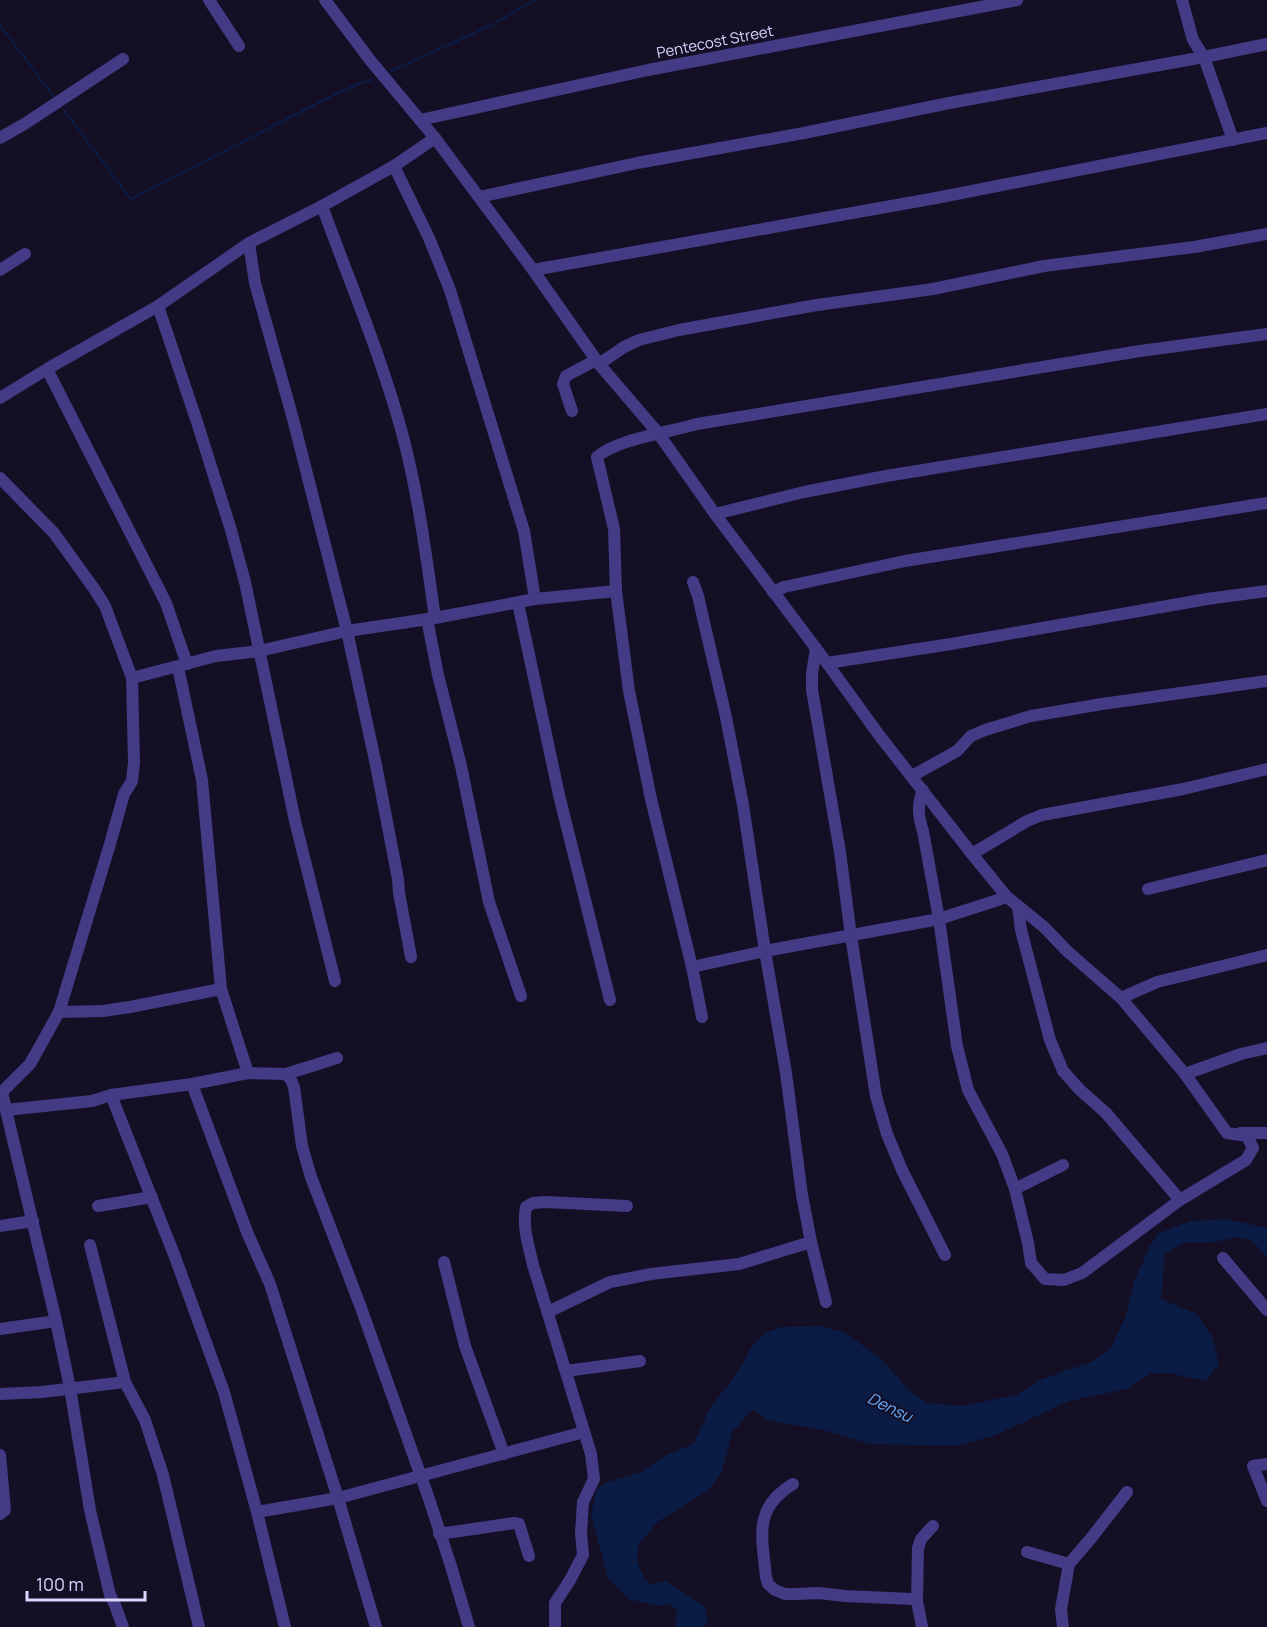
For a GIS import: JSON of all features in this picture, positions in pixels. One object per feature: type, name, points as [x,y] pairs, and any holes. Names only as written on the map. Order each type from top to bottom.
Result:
[{"type":"street","points":[[208,0],[239,46]]},
{"type":"street","points":[[325,0],[370,60],[435,138],[598,362],[658,433],[715,514],[879,735],[923,790],[972,854],[1007,897],[1044,927],[1067,951],[1121,998],[1185,1074],[1227,1133],[1247,1136],[1253,1148],[1246,1160],[1180,1200],[1082,1273],[1064,1280],[1045,1280],[1031,1263],[1015,1189],[1002,1155],[968,1090],[957,1046],[939,919],[918,812],[918,802],[923,790]]},
{"type":"street","name":"Pentecost Street","points":[[420,120],[648,70],[1017,0]]},
{"type":"street","points":[[1182,0],[1193,40],[1204,57],[1233,140]]},
{"type":"street","points":[[479,197],[637,163],[1267,44]]},
{"type":"street","points":[[0,138],[27,123],[123,59]]},
{"type":"street","points":[[533,270],[936,198],[1267,133]]},
{"type":"street","points":[[0,398],[46,369],[159,306],[249,243],[394,166],[435,138]]},
{"type":"street","points":[[394,166],[429,238],[450,290],[524,531],[535,599]]},
{"type":"street","points":[[322,206],[376,352],[400,427],[417,497],[438,675],[461,766],[489,902],[521,996]]},
{"type":"street","points":[[572,411],[563,384],[566,376],[639,340],[679,330],[817,305],[933,289],[1044,266],[1194,248],[1267,234]]},
{"type":"street","points":[[249,243],[255,283],[293,419],[347,631],[379,776],[411,957]]},
{"type":"street","points":[[0,270],[25,254]]},
{"type":"street","points":[[159,306],[231,530],[250,602],[296,821],[335,981]]},
{"type":"street","points":[[702,1017],[651,799],[629,691],[616,591],[614,529],[597,457],[605,450],[658,433],[697,424],[1140,351],[1267,334]]},
{"type":"street","points":[[46,369],[166,603],[182,665],[202,780],[221,989],[248,1073]]},
{"type":"street","points":[[715,514],[804,492],[874,478],[1267,414]]},
{"type":"street","points":[[0,478],[54,533],[95,590],[105,606],[132,678],[134,762],[132,781],[124,794],[59,1012],[30,1065],[1,1093],[56,1321],[70,1388],[90,1510],[110,1595],[123,1627]]},
{"type":"street","points":[[773,592],[783,587],[905,561],[1267,503]]},
{"type":"street","points":[[693,582],[737,772],[786,1073],[798,1167],[811,1242],[826,1302]]},
{"type":"street","points":[[132,678],[216,656],[260,651],[347,631],[535,599],[616,591]]},
{"type":"street","points":[[827,663],[1267,591]]},
{"type":"street","points":[[518,603],[559,795],[610,1000]]},
{"type":"street","points":[[816,648],[812,690],[840,852],[876,1096],[887,1134],[902,1170],[945,1255]]},
{"type":"street","points":[[912,776],[957,750],[971,736],[1031,716],[1267,681]]},
{"type":"street","points":[[972,854],[1027,820],[1042,815],[1183,789],[1267,770]]},
{"type":"street","points":[[1148,889],[1267,860]]},
{"type":"street","points":[[692,967],[939,919],[1007,897]]},
{"type":"street","points":[[1018,906],[1050,1040],[1063,1071],[1106,1113],[1180,1200]]},
{"type":"street","points":[[1121,998],[1157,982],[1267,955]]},
{"type":"street","points":[[59,1012],[103,1011],[221,989]]},
{"type":"street","points":[[1185,1074],[1241,1054],[1267,1048]]},
{"type":"street","points":[[6,1110],[92,1101],[111,1095],[192,1084],[248,1073],[286,1074],[337,1058]]},
{"type":"street","points":[[286,1074],[294,1087],[302,1146],[311,1177],[360,1305],[429,1499],[469,1627]]},
{"type":"street","points":[[192,1084],[247,1232],[270,1284],[376,1627]]},
{"type":"street","points":[[111,1095],[152,1197],[224,1392],[285,1627]]},
{"type":"street","points":[[1227,1133],[1267,1133]]},
{"type":"street","points":[[1015,1189],[1063,1166]]},
{"type":"street","points":[[98,1206],[152,1197]]},
{"type":"street","points":[[555,1627],[555,1603],[583,1554],[581,1533],[583,1502],[594,1479],[591,1454],[527,1240],[524,1222],[526,1207],[533,1203],[546,1202],[627,1206]]},
{"type":"street","points":[[0,1226],[33,1221]]},
{"type":"street","points":[[548,1312],[610,1282],[645,1275],[739,1263],[811,1242]]},
{"type":"street","points":[[90,1245],[125,1382],[145,1420],[163,1475],[199,1627]]},
{"type":"street","points":[[1223,1258],[1267,1310]]},
{"type":"street","points":[[444,1262],[465,1346],[504,1454]]},
{"type":"street","points":[[0,1329],[56,1321]]},
{"type":"street","points":[[566,1371],[640,1361]]},
{"type":"street","points":[[0,1395],[125,1382]]},
{"type":"street","points":[[257,1512],[338,1498],[584,1432]]},
{"type":"street","points":[[0,1455],[5,1500],[5,1510],[0,1514]]},
{"type":"street","points":[[1267,1464],[1253,1466],[1267,1501]]},
{"type":"street","points":[[793,1484],[779,1492],[770,1503],[763,1518],[765,1570],[768,1584],[784,1594],[819,1593],[917,1601]]},
{"type":"street","points":[[1063,1627],[1061,1609],[1069,1564],[1127,1492]]},
{"type":"street","points":[[439,1534],[519,1524],[529,1556]]},
{"type":"street","points":[[922,1627],[917,1601],[918,1548],[921,1539],[933,1526]]},
{"type":"street","points":[[1027,1552],[1069,1564]]},
{"type":"water","name":"Densu","points":[[1226,1219],[1267,1228],[1267,1259],[1254,1242],[1239,1237],[1214,1242],[1185,1243],[1165,1253],[1161,1299],[1197,1314],[1213,1339],[1219,1365],[1205,1381],[1169,1373],[1150,1374],[1126,1389],[1069,1401],[996,1435],[957,1446],[870,1444],[823,1430],[768,1420],[752,1409],[732,1433],[722,1471],[709,1490],[657,1522],[638,1546],[637,1562],[645,1580],[651,1585],[666,1581],[704,1606],[708,1618],[705,1627],[674,1627],[677,1614],[669,1604],[657,1606],[629,1599],[608,1578],[591,1515],[596,1491],[605,1483],[639,1473],[666,1455],[693,1444],[710,1408],[735,1376],[754,1343],[766,1333],[780,1327],[822,1326],[843,1332],[878,1356],[910,1391],[928,1403],[961,1406],[1016,1395],[1042,1379],[1094,1361],[1111,1347],[1126,1316],[1134,1282],[1149,1248],[1159,1233],[1191,1221]]},
{"type":"waterway","points":[[391,71],[492,25],[535,0]]},
{"type":"waterway","points":[[0,25],[55,98]]},
{"type":"waterway","points":[[64,110],[131,199],[334,95],[372,80]]}]
